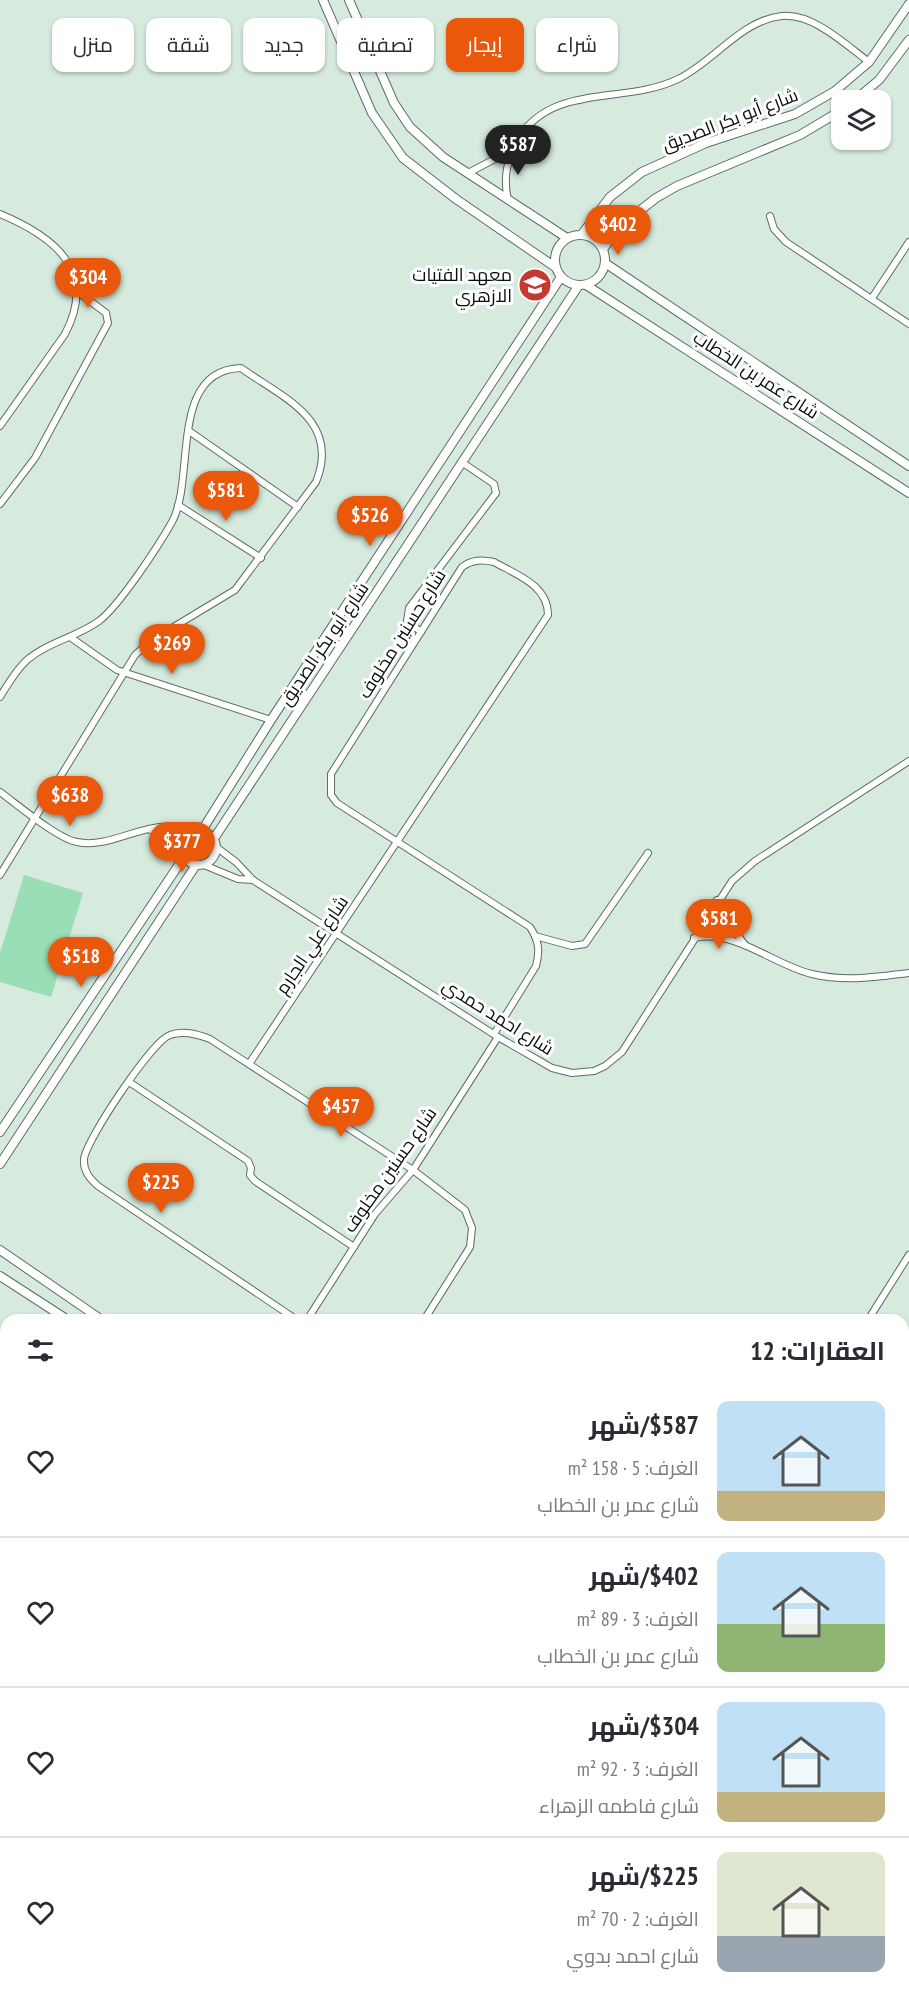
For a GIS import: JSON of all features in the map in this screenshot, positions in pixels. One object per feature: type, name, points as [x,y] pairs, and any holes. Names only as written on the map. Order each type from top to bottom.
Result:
[{"type":"street","points":[[323,0],[372,113],[403,158],[456,199],[555,267],[561,277],[582,285],[600,276],[605,263],[603,249],[592,238],[582,234],[567,238],[558,248],[555,267]]},
{"type":"street","points":[[349,0],[393,103],[410,127],[426,143],[468,173],[567,238]]},
{"type":"street","name":"شارع أبو بكر الصديق","points":[[582,234],[610,197],[642,172],[706,143],[800,111],[835,91],[869,62],[909,4]]},
{"type":"street","points":[[508,201],[506,189],[510,151],[527,125],[552,106],[584,99],[632,94],[679,79],[742,33],[772,18],[784,16],[813,24],[869,62]]},
{"type":"street","points":[[867,90],[879,80],[909,40]]},
{"type":"street","name":"شارع أبو بكر الصديق","points":[[603,249],[620,226],[656,198],[677,186],[801,135],[831,117]]},
{"type":"street","points":[[468,173],[510,151]]},
{"type":"street","points":[[0,214],[52,243],[70,265],[78,292],[72,321],[65,334],[0,426]]},
{"type":"street","points":[[770,216],[774,229],[786,242],[909,324]]},
{"type":"street","points":[[872,298],[909,242]]},
{"type":"street","name":"شارع عمر بن الخطاب","points":[[605,263],[909,466]]},
{"type":"street","name":"شارع أبو بكر الصديق","points":[[197,832],[561,277]]},
{"type":"street","name":"شارع أبو بكر الصديق","points":[[214,843],[582,285]]},
{"type":"street","name":"شارع عمر بن الخطاب","points":[[582,285],[909,494]]},
{"type":"street","points":[[0,504],[35,458],[108,323],[106,313],[78,292]]},
{"type":"street","points":[[0,697],[28,659],[99,621],[116,604],[173,521],[178,505],[194,402],[204,385],[225,370],[241,368],[307,414],[321,439],[322,468],[316,482],[246,579],[228,595],[142,647],[124,672],[37,818],[0,875]]},
{"type":"street","points":[[189,431],[298,507]]},
{"type":"street","points":[[421,632],[407,621],[409,608],[496,493],[494,484],[463,463]]},
{"type":"street","points":[[178,505],[261,558]]},
{"type":"street","name":"شارع حسنين مخلوف","points":[[311,1314],[375,1214],[413,1170],[536,966],[539,946],[530,927],[337,803],[329,784],[331,774],[462,567],[477,560],[494,562],[539,588],[548,605],[548,615],[399,842]]},
{"type":"street","points":[[70,637],[124,672],[270,720]]},
{"type":"street","name":"شارع احمد حمدي","points":[[214,843],[254,880],[496,1035],[561,1071],[583,1073],[605,1066],[622,1052],[717,900],[732,881],[755,861],[909,761]]},
{"type":"street","points":[[0,792],[68,839],[85,843],[148,828],[171,826],[197,832],[214,843],[212,859],[200,865],[0,1164]]},
{"type":"street","points":[[148,828],[182,847]]},
{"type":"street","points":[[0,1132],[184,857],[182,847],[186,837],[197,832]]},
{"type":"street","name":"شارع علي الجارم","points":[[249,1064],[399,842]]},
{"type":"street","points":[[536,936],[572,946],[585,944],[648,853]]},
{"type":"street","points":[[184,857],[200,865]]},
{"type":"street","name":"شارع احمد حمدي","points":[[200,865],[238,879],[254,880]]},
{"type":"street","points":[[717,900],[724,917],[745,946]]},
{"type":"street","points":[[694,938],[715,936],[745,946],[792,968],[829,978],[867,979],[909,973]]},
{"type":"street","points":[[288,1314],[90,1180],[84,1161],[86,1151],[129,1082],[160,1040],[177,1033],[210,1039],[413,1170],[465,1210],[472,1228],[470,1247],[428,1314]]},
{"type":"street","points":[[129,1082],[248,1161],[251,1168],[250,1175],[255,1181],[354,1247]]},
{"type":"street","points":[[0,1251],[93,1314]]},
{"type":"street","points":[[872,1314],[909,1255]]},
{"type":"street","points":[[0,1276],[59,1314]]},
{"type":"green space","points":[[24,875],[83,893],[51,997],[0,982],[0,953]]},
{"type":"place","name":"معهد الفتيات الازهري","points":[[535,285]]}]
